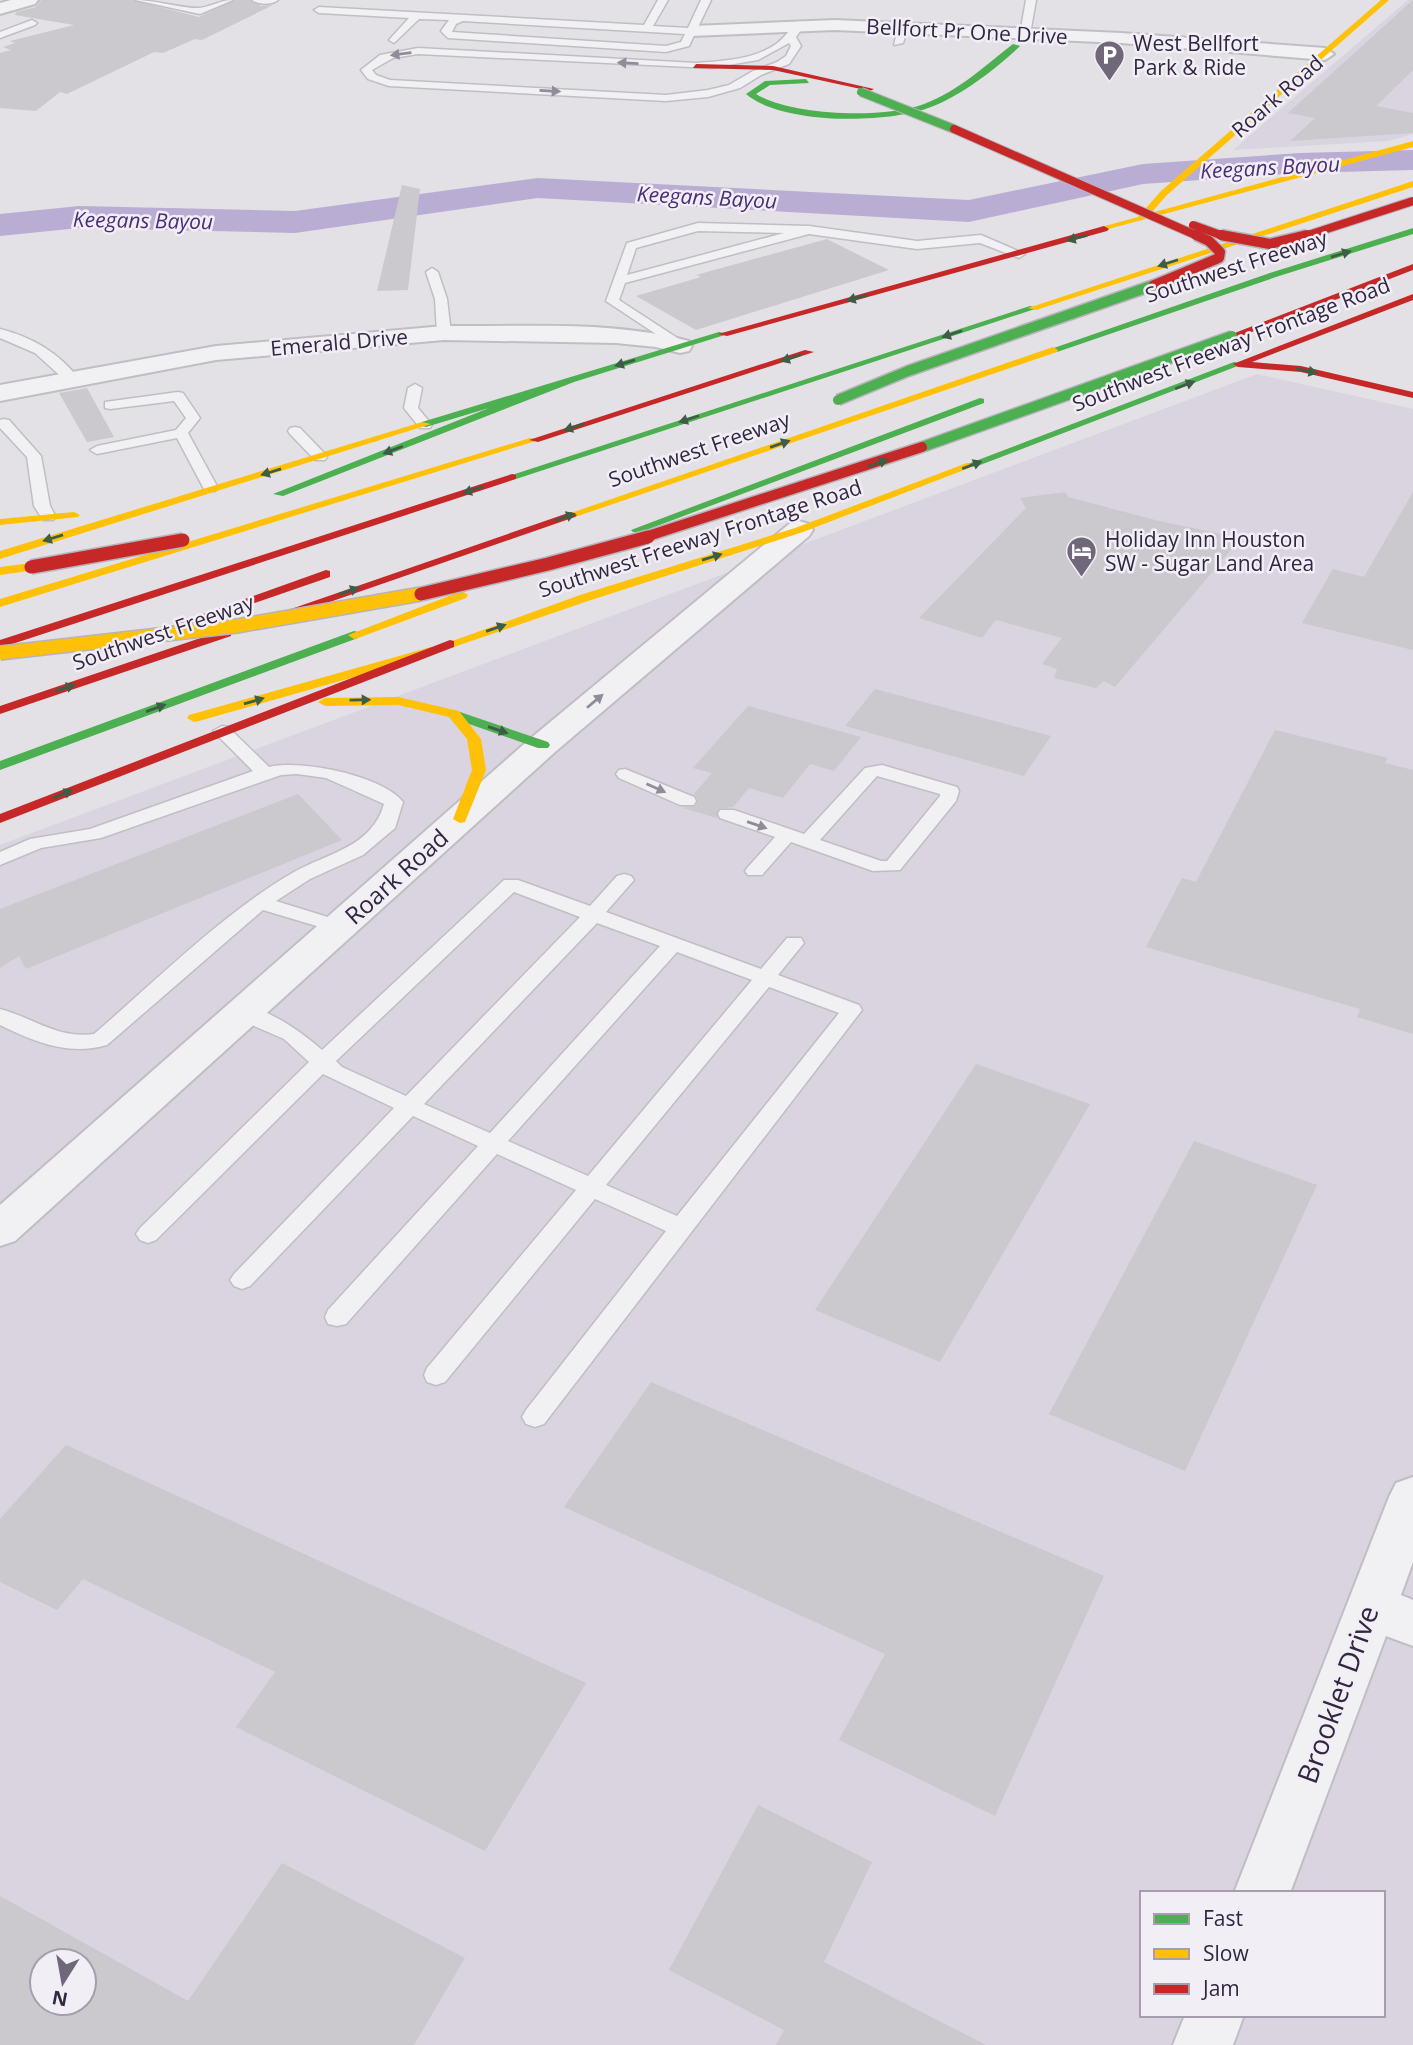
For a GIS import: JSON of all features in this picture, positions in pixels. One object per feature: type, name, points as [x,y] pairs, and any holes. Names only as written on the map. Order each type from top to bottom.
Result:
[{"type":"main road","name":"Roark Road","points":[[1139,221],[1164,193],[1385,0]]},
{"type":"main road","points":[[806,81],[768,83],[754,89],[750,94],[751,99],[759,105],[801,111],[887,114],[919,108],[971,68],[1021,40]]},
{"type":"main road","points":[[697,76],[773,60],[911,103],[1232,239],[1270,244],[1292,240],[1413,201]]},
{"type":"main road","points":[[725,68],[866,90],[1209,242],[1220,252],[1219,258],[1211,263],[1182,275],[908,371],[832,402],[1062,330],[1413,212]]},
{"type":"main road","points":[[0,555],[680,346],[1413,144]]},
{"type":"main road","name":"Southwest Freeway","points":[[0,644],[1413,184]]},
{"type":"main road","points":[[1172,244],[1237,227],[1280,227]]},
{"type":"main road","name":"Southwest Freeway","points":[[0,710],[1276,274],[1413,231]]},
{"type":"main road","points":[[0,653],[95,644],[302,617],[492,579],[624,545],[856,471],[1232,336],[1413,267]]},
{"type":"main road","points":[[1200,317],[1254,295],[1276,274]]},
{"type":"main road","name":"Southwest Freeway Frontage Road","points":[[0,819],[431,651],[584,598],[799,530],[1413,297]]},
{"type":"main road","points":[[1326,330],[1328,342],[1334,348]]},
{"type":"main road","points":[[0,603],[376,489],[828,346]]},
{"type":"main road","points":[[1239,365],[1301,369],[1413,394]]},
{"type":"main road","points":[[267,499],[571,380]]},
{"type":"main road","points":[[0,766],[999,394]]},
{"type":"main road","points":[[0,522],[123,508],[233,483]]},
{"type":"main road","points":[[0,592],[191,525]]},
{"type":"main road","points":[[0,571],[88,558],[253,526]]},
{"type":"main road","points":[[66,663],[342,568]]},
{"type":"main road","points":[[183,721],[431,651]]},
{"type":"main road","points":[[292,704],[398,701],[454,714],[542,745]]},
{"type":"main road","points":[[454,714],[474,738],[479,770],[460,819]]},
{"type":"main road","points":[[0,773],[118,740]]},
{"type":"street","points":[[0,9],[29,0]]},
{"type":"street","name":"Bellfort Pr One Drive","points":[[688,37],[722,32],[796,31],[1325,54]]},
{"type":"street","name":"Emerald Drive","points":[[0,393],[215,353],[444,333],[616,336],[657,340],[680,346]]},
{"type":"street","name":"Roark Road","points":[[0,1230],[542,745],[799,530]]},
{"type":"street","name":"Brooklet Drive","points":[[1263,1891],[1329,1721],[1391,1615],[1413,1496]]},
{"type":"street","points":[[1203,2045],[1214,2017]]},
{"type":"lane","points":[[140,0],[201,11],[228,0]]},
{"type":"lane","points":[[257,0],[274,0]]},
{"type":"lane","points":[[341,0],[319,10],[647,28],[688,37]]},
{"type":"lane","points":[[647,28],[663,0]]},
{"type":"lane","points":[[462,18],[453,22],[446,31],[448,35],[666,49],[688,37],[706,0]]},
{"type":"lane","points":[[1021,40],[1031,0]]},
{"type":"lane","points":[[394,40],[416,16]]},
{"type":"lane","points":[[0,35],[32,23]]},
{"type":"lane","points":[[666,98],[681,94],[697,76],[745,62],[791,58],[796,46],[796,31]]},
{"type":"lane","points":[[697,76],[686,68],[667,65],[418,51],[391,54],[374,61],[366,70],[372,77],[389,83],[666,98],[721,91],[756,74],[773,60],[796,31]]},
{"type":"lane","points":[[680,346],[612,301],[631,246],[698,227],[809,229],[918,245],[981,239],[1019,254]]},
{"type":"lane","points":[[618,281],[809,229]]},
{"type":"lane","points":[[432,272],[441,299],[444,333]]},
{"type":"lane","points":[[0,333],[43,350],[55,359],[72,379]]},
{"type":"lane","points":[[415,388],[411,408],[425,425]]},
{"type":"lane","points":[[97,450],[181,433],[192,418],[178,396],[110,405]]},
{"type":"lane","points":[[0,424],[4,423],[34,456],[42,506],[48,517]]},
{"type":"lane","points":[[295,431],[320,457]]},
{"type":"lane","points":[[181,433],[211,488]]},
{"type":"lane","points":[[222,732],[265,773]]},
{"type":"lane","points":[[0,859],[37,843],[93,834],[277,769],[319,772],[369,788],[394,802],[388,824],[356,851],[303,875],[260,902],[100,1040],[79,1045],[52,1040],[0,1016]]},
{"type":"lane","points":[[727,814],[807,842],[880,867],[893,866],[949,797],[950,791],[882,770],[871,772],[807,842]]},
{"type":"lane","points":[[625,774],[687,801]]},
{"type":"lane","points":[[755,871],[787,835]]},
{"type":"lane","points":[[242,1280],[624,880]]},
{"type":"lane","points":[[148,1234],[322,1062],[511,884],[852,1010],[535,1417]]},
{"type":"lane","points":[[260,902],[340,927]]},
{"type":"lane","points":[[436,1375],[794,943]]},
{"type":"lane","points":[[337,1317],[673,944]]},
{"type":"lane","points":[[243,1013],[291,1034],[334,1072],[681,1228]]},
{"type":"shaded area","points":[[1408,0],[1413,0],[1413,134],[1389,141],[1233,150]]},
{"type":"shaded area","points":[[1257,374],[1413,409],[1413,2045],[0,2045],[0,845]]},
{"type":"building","points":[[41,0],[132,0],[199,17],[235,0],[250,0],[261,6],[273,5],[202,40],[195,39],[163,53],[154,52],[67,94],[60,92],[36,111],[0,108],[0,53],[11,50],[3,47],[15,43],[10,41],[74,25],[15,15],[16,12],[36,7]]},
{"type":"building","points":[[1413,0],[1413,70],[1376,106],[1413,113],[1413,133],[1290,141],[1315,118],[1288,113]]},
{"type":"building","points":[[402,185],[420,189],[408,290],[377,291]]},
{"type":"building","points":[[827,239],[889,270],[696,330],[636,296],[701,277],[696,275]]},
{"type":"building","points":[[87,388],[114,437],[87,442],[59,393]]},
{"type":"building","name":"Holiday Inn Houston SW - Sugar Land Area","points":[[1065,492],[1068,497],[1159,521],[1241,538],[1115,687],[1104,681],[1096,688],[1054,678],[1057,669],[1042,664],[1062,638],[996,620],[982,638],[919,618],[1026,508],[1020,498]]},
{"type":"building","points":[[1413,492],[1413,650],[1302,623],[1333,569],[1364,577]]},
{"type":"building","points":[[875,689],[1051,736],[1024,776],[845,726]]},
{"type":"building","points":[[748,706],[861,737],[834,771],[810,764],[783,798],[749,788],[733,807],[718,809],[717,818],[683,808],[696,806],[698,800],[694,794],[712,773],[693,768]]},
{"type":"building","points":[[1275,730],[1388,758],[1385,763],[1413,770],[1413,1034],[1357,1017],[1360,1009],[1146,947],[1182,878],[1196,882]]},
{"type":"building","points":[[298,794],[342,840],[26,969],[19,956],[0,968],[0,909]]},
{"type":"building","points":[[976,1064],[1090,1104],[940,1362],[815,1310]]},
{"type":"building","points":[[1194,1141],[1317,1185],[1185,1471],[1049,1414]]},
{"type":"building","points":[[651,1382],[1104,1576],[995,1816],[839,1740],[885,1654],[564,1507]]},
{"type":"building","points":[[66,1445],[586,1683],[485,1851],[236,1727],[275,1672],[83,1579],[57,1610],[0,1582],[0,1519]]},
{"type":"building","points":[[758,1805],[872,1862],[824,1962],[986,2045],[776,2045],[784,2030],[669,1970]]},
{"type":"building","points":[[282,1863],[465,1958],[414,2045],[0,2045],[0,1896],[91,1947],[28,1947],[28,2017],[98,2017],[98,1951],[188,2001]]},
{"type":"waterway","name":"Keegans Bayou","points":[[0,225],[79,217],[295,222],[538,188],[969,211],[1143,174],[1300,163],[1413,160]]},
{"type":"traffic: fast","points":[[806,81],[768,83],[750,94],[764,103],[809,113],[863,115],[911,110],[927,106],[951,94],[1016,46]]},
{"type":"traffic: fast","points":[[861,92],[954,129]]},
{"type":"traffic: fast","points":[[1053,350],[1276,274],[1413,231]]},
{"type":"traffic: fast","points":[[838,400],[908,371],[1154,285]]},
{"type":"traffic: fast","points":[[512,477],[1033,308]]},
{"type":"traffic: fast","points":[[426,424],[723,334]]},
{"type":"traffic: fast","points":[[922,447],[1232,336]]},
{"type":"traffic: fast","points":[[971,465],[1238,364]]},
{"type":"traffic: fast","points":[[279,494],[571,380]]},
{"type":"traffic: fast","points":[[637,530],[980,401]]},
{"type":"traffic: fast","points":[[0,766],[354,635]]},
{"type":"traffic: fast","points":[[454,714],[543,745]]},
{"type":"traffic: slow","points":[[1141,219],[1164,193],[1385,0]]},
{"type":"traffic: slow","points":[[1104,229],[1413,144]]},
{"type":"traffic: slow","points":[[1033,308],[1413,184]]},
{"type":"traffic: slow","points":[[571,515],[1053,350]]},
{"type":"traffic: slow","points":[[0,555],[426,424]]},
{"type":"traffic: slow","points":[[0,603],[534,440]]},
{"type":"traffic: slow","points":[[450,644],[584,598],[799,530],[971,465]]},
{"type":"traffic: slow","points":[[0,522],[74,515]]},
{"type":"traffic: slow","points":[[0,571],[31,567]]},
{"type":"traffic: slow","points":[[0,653],[237,626],[421,594]]},
{"type":"traffic: slow","points":[[354,635],[462,595]]},
{"type":"traffic: slow","points":[[194,718],[431,651]]},
{"type":"traffic: slow","points":[[325,702],[398,701],[454,714],[474,739],[479,770],[460,819]]},
{"type":"traffic: jam","points":[[696,66],[773,68],[870,89]]},
{"type":"traffic: jam","points":[[954,129],[1209,241],[1220,252],[1219,258],[1154,285]]},
{"type":"traffic: jam","points":[[1193,225],[1232,239],[1270,244],[1292,240],[1413,201]]},
{"type":"traffic: jam","points":[[723,334],[1104,229]]},
{"type":"traffic: jam","points":[[1232,336],[1413,267]]},
{"type":"traffic: jam","points":[[1238,364],[1413,297]]},
{"type":"traffic: jam","points":[[534,440],[809,352]]},
{"type":"traffic: jam","points":[[1248,365],[1301,369],[1413,395]]},
{"type":"traffic: jam","points":[[421,594],[548,564],[674,529],[922,447]]},
{"type":"traffic: jam","points":[[0,644],[512,477]]},
{"type":"traffic: jam","points":[[297,609],[571,515]]},
{"type":"traffic: jam","points":[[31,567],[183,540]]},
{"type":"traffic: jam","points":[[181,624],[326,574]]},
{"type":"traffic: jam","points":[[0,710],[227,633]]},
{"type":"traffic: jam","points":[[0,819],[450,644]]},
{"type":"place","name":"West Bellfort Park & Ride","points":[[1110,82]]},
{"type":"place","name":"Holiday Inn Houston SW - Sugar Land Area","points":[[1082,578]]}]
